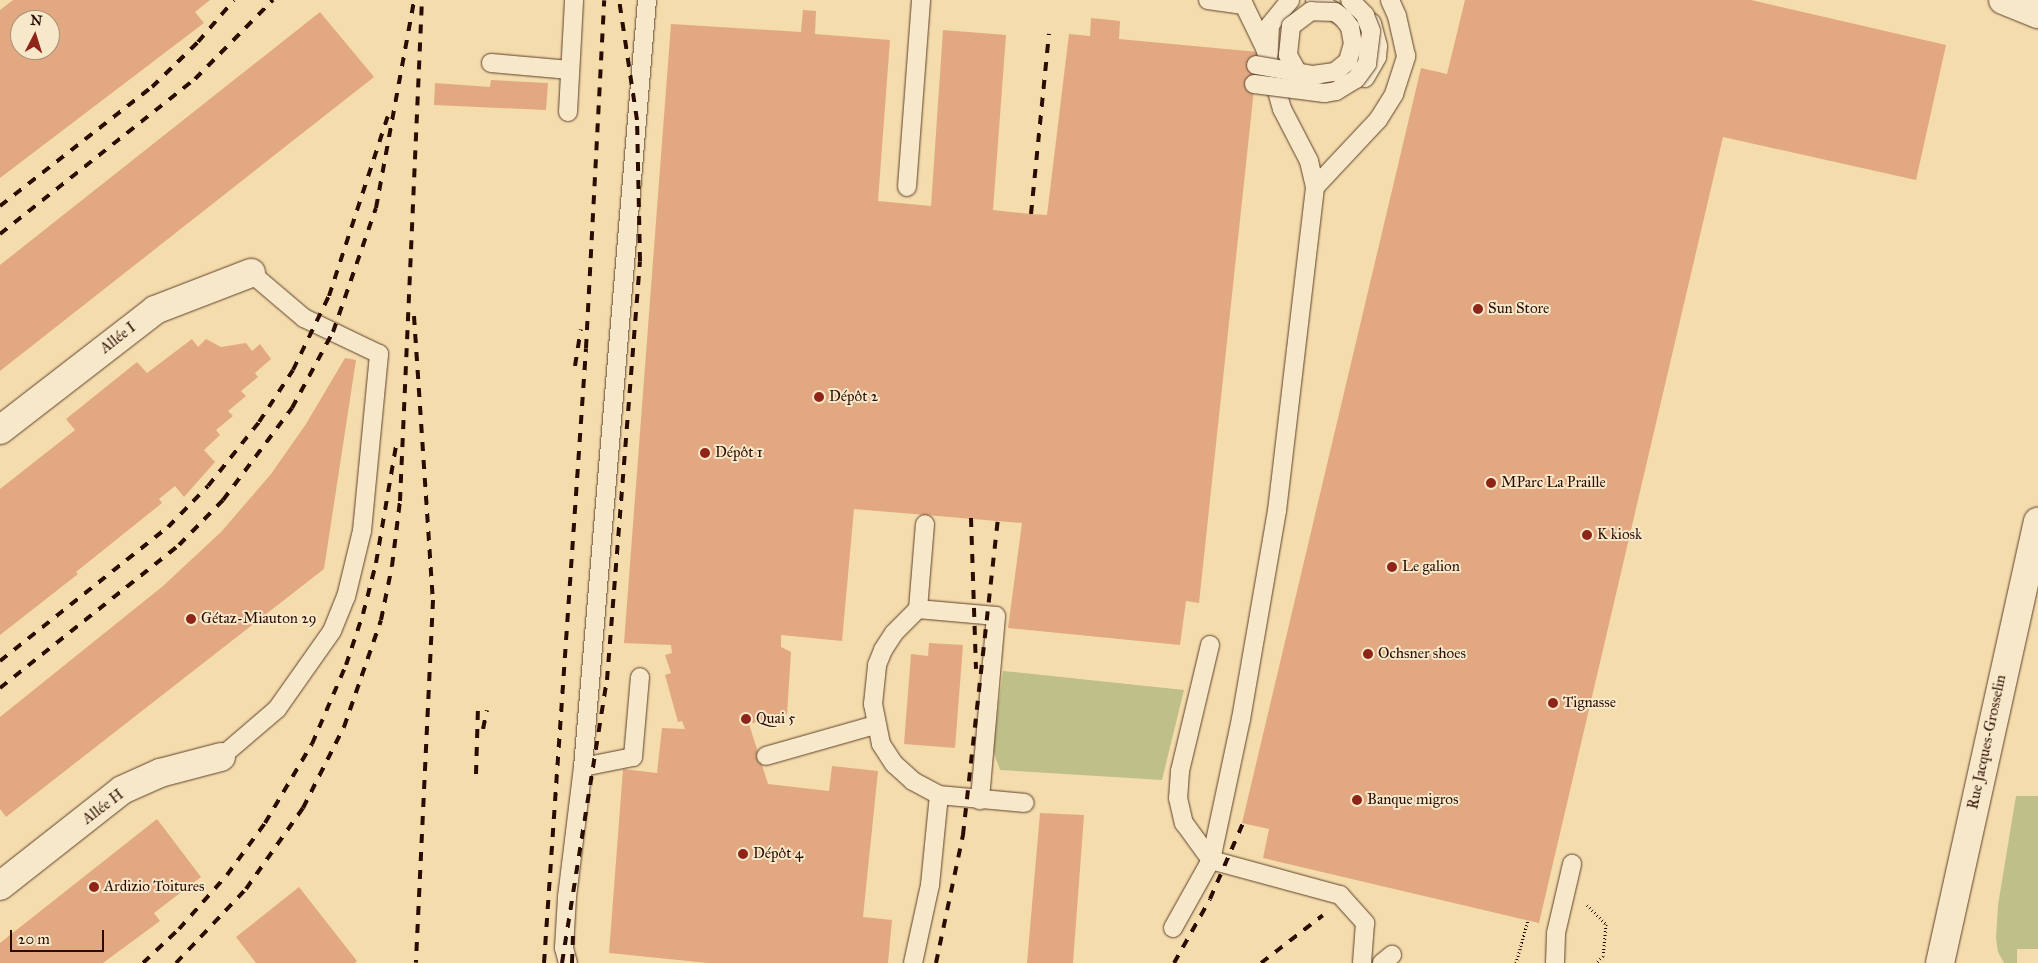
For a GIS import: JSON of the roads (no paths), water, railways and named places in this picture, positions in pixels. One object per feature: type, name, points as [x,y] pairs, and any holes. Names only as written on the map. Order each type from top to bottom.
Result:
[{"type":"street","points":[[2003,0],[2038,14]]},
{"type":"street","name":"Allée I","points":[[0,430],[155,310],[251,273]]},
{"type":"street","name":"Rue Jacques-Grosselin","points":[[1940,963],[2038,522]]},
{"type":"street","name":"Allée H","points":[[0,886],[122,790],[160,773],[221,757]]},
{"type":"lane","points":[[568,112],[574,0]]},
{"type":"lane","points":[[568,963],[564,948],[567,897],[583,767],[647,0]]},
{"type":"lane","points":[[907,187],[921,0]]},
{"type":"lane","points":[[1173,928],[1211,860],[1241,719],[1277,511],[1315,187],[1309,161],[1282,109],[1265,48],[1240,2],[1208,0]]},
{"type":"lane","points":[[1290,0],[1270,25],[1268,37],[1270,57],[1287,84],[1302,92],[1325,98],[1338,96],[1360,85],[1377,57],[1374,28],[1368,16],[1350,0]]},
{"type":"lane","points":[[1256,65],[1294,72],[1304,73],[1313,75],[1325,75],[1343,67],[1352,52],[1350,27],[1335,12],[1322,10],[1304,14],[1291,26],[1288,55],[1297,71],[1303,73],[1309,76],[1320,78],[1338,73],[1347,64],[1355,47],[1354,36],[1350,26],[1343,17],[1326,6],[1315,0]]},
{"type":"lane","points":[[1254,84],[1324,93],[1342,88],[1356,79],[1368,64],[1371,31],[1365,15],[1350,0]]},
{"type":"lane","points":[[1315,187],[1378,120],[1394,94],[1406,56],[1398,16],[1390,0]]},
{"type":"lane","points":[[490,63],[570,70]]},
{"type":"lane","points":[[221,757],[277,709],[332,631],[346,597],[362,531],[379,354],[304,318],[251,273]]},
{"type":"lane","points":[[925,524],[918,609],[894,633],[877,665],[874,686],[875,725],[880,744],[894,764],[913,781],[939,794],[980,800],[1025,803]]},
{"type":"lane","points":[[918,609],[996,616],[980,800]]},
{"type":"lane","points":[[1210,646],[1180,771],[1178,798],[1184,823],[1211,860],[1326,888],[1354,906],[1365,923],[1362,963]]},
{"type":"lane","points":[[583,767],[632,757],[640,677]]},
{"type":"lane","points":[[766,756],[875,725]]},
{"type":"lane","points":[[913,963],[930,885],[939,794]]},
{"type":"lane","points":[[1554,963],[1556,932],[1572,864]]},
{"type":"railway","points":[[0,206],[152,87],[198,42],[234,0]]},
{"type":"railway","points":[[0,234],[195,79],[273,0]]},
{"type":"railway","points":[[0,688],[179,545],[223,500],[292,408],[333,332],[376,208],[414,0]]},
{"type":"railway","points":[[176,963],[246,889],[303,808],[344,727],[381,620],[392,566],[400,501],[422,0]]},
{"type":"railway","points":[[544,963],[586,348],[604,0]]},
{"type":"railway","points":[[562,963],[607,680],[640,261],[637,120],[619,0]]},
{"type":"railway","points":[[1031,214],[1049,34]]},
{"type":"railway","points":[[0,661],[168,527],[208,486],[259,422],[293,370],[329,296],[388,116]]},
{"type":"railway","points":[[414,316],[433,600],[416,963]]},
{"type":"railway","points":[[575,366],[581,329]]},
{"type":"railway","points":[[143,963],[179,929],[227,875],[265,823],[312,744],[346,665],[363,614],[376,563],[396,446]]},
{"type":"railway","points":[[971,518],[976,669]]},
{"type":"railway","points":[[936,963],[963,835],[998,520]]},
{"type":"railway","points":[[476,774],[478,707]]},
{"type":"railway","points":[[483,729],[487,710]]},
{"type":"railway","points":[[1174,963],[1210,899],[1243,823]]},
{"type":"railway","points":[[1261,963],[1323,915]]},
{"type":"railway","points":[[572,963],[573,928]]},
{"type":"place","name":"Sun Store","points":[[1478,309]]},
{"type":"place","name":"Dépôt 2","points":[[819,397]]},
{"type":"place","name":"Dépôt 1","points":[[705,453]]},
{"type":"place","name":"MParc La Praille","points":[[1491,483]]},
{"type":"place","name":"K kiosk","points":[[1587,535]]},
{"type":"place","name":"Le galion","points":[[1392,567]]},
{"type":"place","name":"Gétaz-Miauton 29","points":[[191,619]]},
{"type":"place","name":"Ochsner shoes","points":[[1368,654]]},
{"type":"place","name":"Tignasse","points":[[1553,703]]},
{"type":"place","name":"Quai 5","points":[[746,719]]},
{"type":"place","name":"Banque migros","points":[[1357,800]]},
{"type":"place","name":"Dépôt 4","points":[[743,854]]},
{"type":"place","name":"Ardizio Toitures","points":[[94,887]]}]
